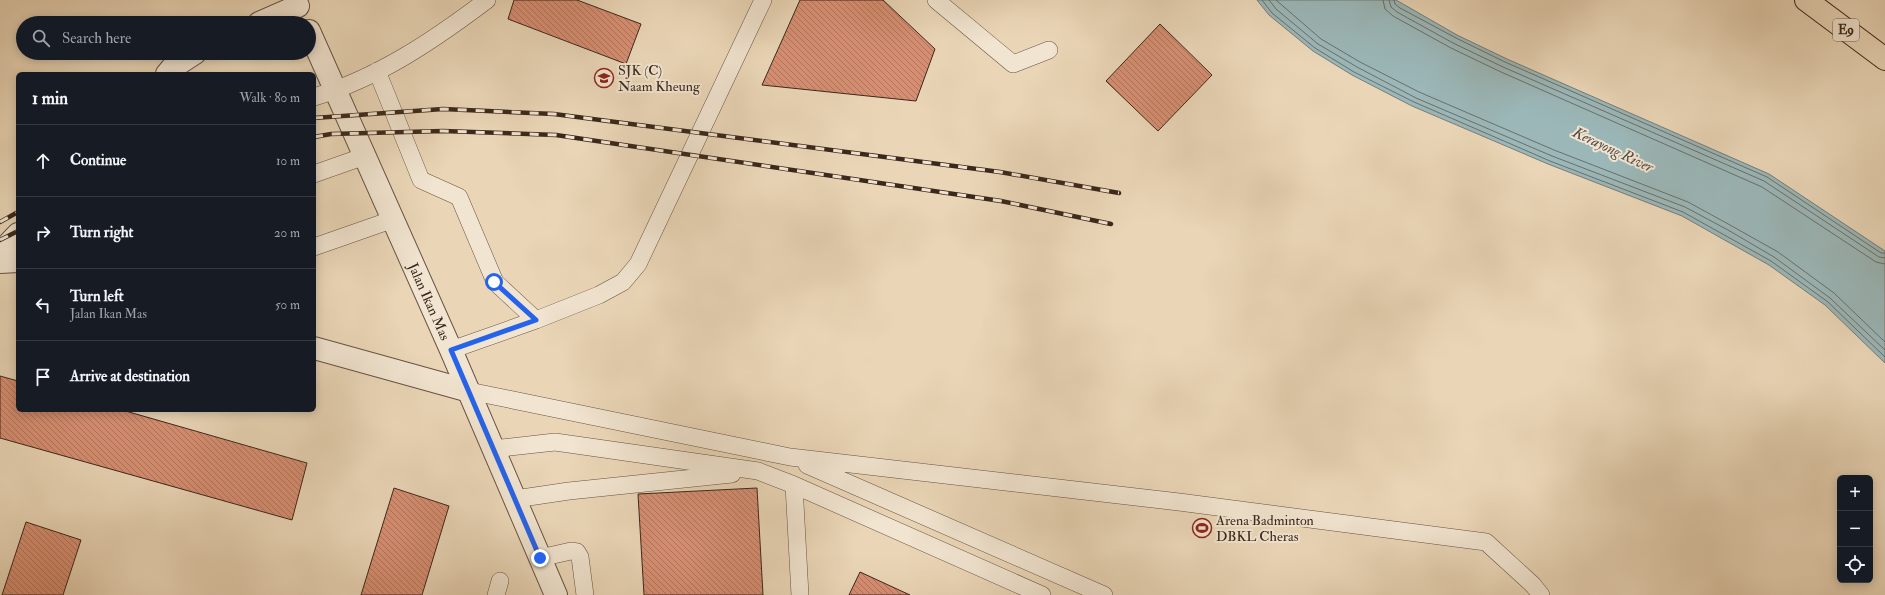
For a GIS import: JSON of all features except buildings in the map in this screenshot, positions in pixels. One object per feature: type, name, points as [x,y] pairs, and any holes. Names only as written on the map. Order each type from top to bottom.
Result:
[{"type":"highway","name":"E9","points":[[1806,0],[1885,59]]},
{"type":"street","points":[[281,16],[299,10]]},
{"type":"street","name":"Jalan Ikan Mas","points":[[316,46],[394,219],[556,595]]},
{"type":"street","points":[[169,72],[184,60]]},
{"type":"street","points":[[0,253],[16,236]]},
{"type":"street","points":[[0,262],[16,261]]},
{"type":"street","points":[[316,349],[469,391]]},
{"type":"lane","points":[[316,96],[336,90],[412,53],[487,0]]},
{"type":"lane","points":[[451,350],[536,320],[599,295],[623,282],[638,264],[763,0]]},
{"type":"lane","points":[[936,0],[1013,64],[1049,50]]},
{"type":"lane","points":[[377,70],[421,180],[459,197],[494,282],[536,320]]},
{"type":"lane","points":[[316,173],[365,156]]},
{"type":"lane","points":[[316,247],[394,219]]},
{"type":"lane","points":[[469,391],[790,457],[1179,502],[1486,542],[1533,585],[1541,595]]},
{"type":"lane","points":[[493,449],[555,442],[758,472],[794,485],[1042,595]]},
{"type":"lane","points":[[790,457],[1104,595]]},
{"type":"lane","points":[[515,499],[569,490],[758,472]]},
{"type":"lane","points":[[794,485],[800,595]]},
{"type":"lane","points":[[540,558],[572,551],[576,552],[580,557],[584,595]]},
{"type":"water","name":"Kerayong River","points":[[1257,0],[1396,0],[1457,35],[1507,59],[1769,174],[1885,251],[1885,363],[1825,305],[1769,265],[1682,216],[1548,164],[1412,106],[1352,75],[1313,51],[1269,15]]},
{"type":"railway","points":[[316,118],[443,109],[554,114],[1000,172],[1119,193]]},
{"type":"railway","points":[[316,137],[331,134],[443,131],[556,135],[1001,201],[1111,224]]},
{"type":"railway","points":[[0,222],[16,213]]},
{"type":"railway","points":[[0,240],[16,232]]},
{"type":"place","name":"SJK (C) Naam Kheung","points":[[604,78]]},
{"type":"place","name":"Arena Badminton DBKL Cheras","points":[[1202,528]]},
{"type":"route","points":[[494,282],[536,320],[451,350],[540,558]]}]
